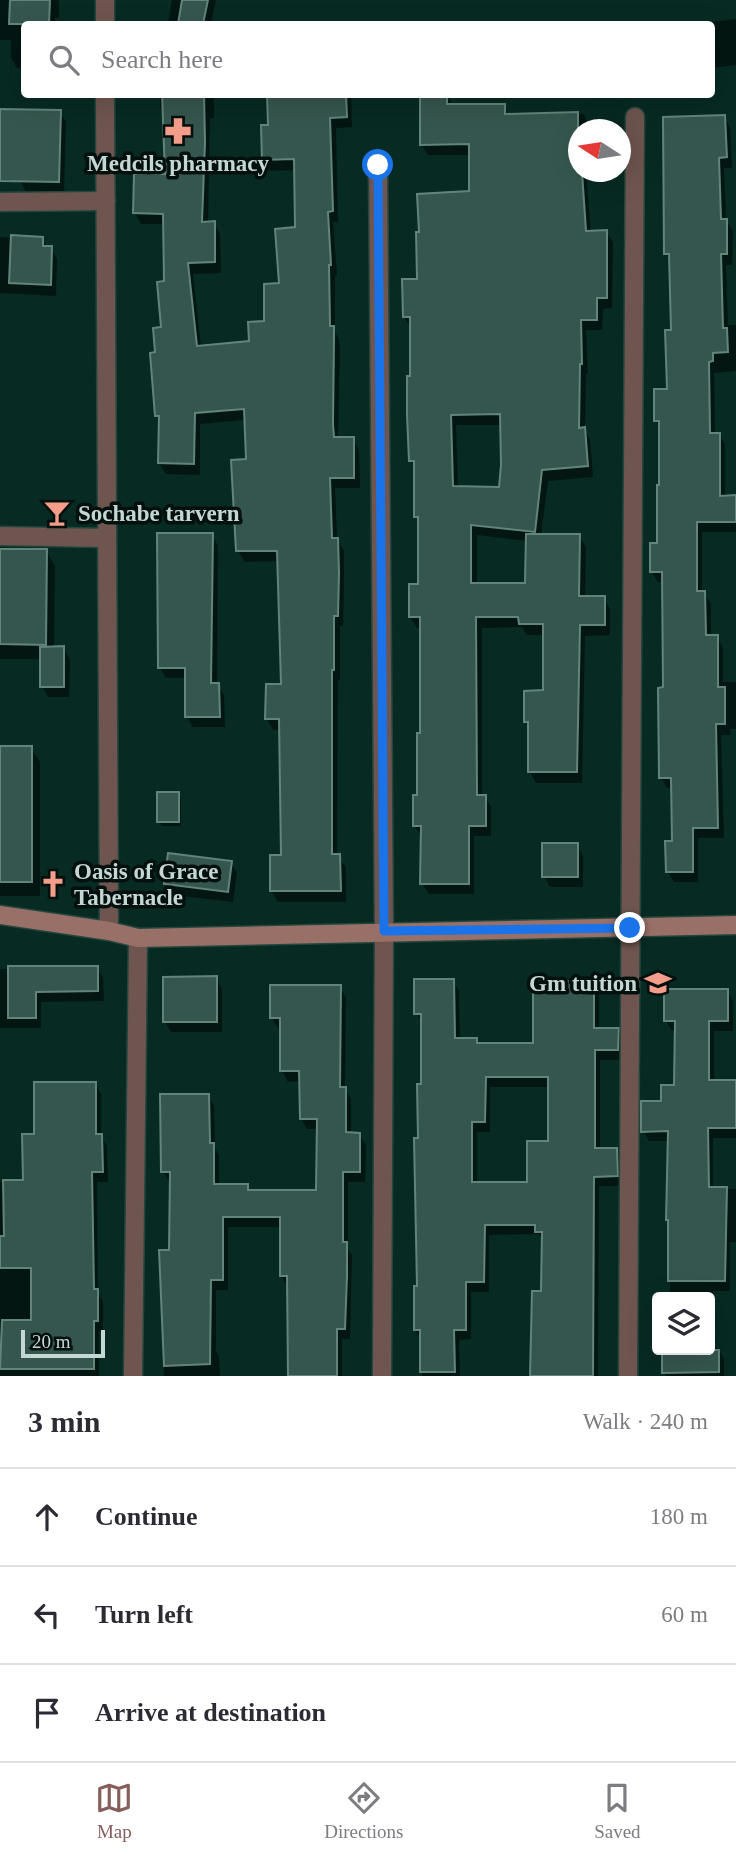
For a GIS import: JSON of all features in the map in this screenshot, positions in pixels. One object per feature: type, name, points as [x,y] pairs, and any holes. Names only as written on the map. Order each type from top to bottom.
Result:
[{"type":"main road","points":[[0,915],[138,938],[736,925]]},
{"type":"street","points":[[105,0],[105,21]]},
{"type":"street","points":[[105,98],[108,931]]},
{"type":"street","points":[[628,1376],[635,117]]},
{"type":"street","points":[[378,165],[384,931],[382,1376]]},
{"type":"street","points":[[0,202],[106,201]]},
{"type":"street","points":[[0,536],[106,538]]},
{"type":"street","points":[[133,1376],[138,938]]},
{"type":"building","points":[[10,0],[50,0],[49,21],[9,24]]},
{"type":"building","points":[[182,0],[208,0],[204,21],[178,21]]},
{"type":"building","points":[[162,98],[204,98],[202,222],[215,221],[215,262],[188,263],[197,346],[249,341],[248,322],[264,321],[264,284],[279,283],[275,229],[295,227],[294,159],[262,160],[261,125],[268,125],[267,98],[346,98],[347,117],[330,118],[333,211],[328,212],[330,326],[334,326],[334,437],[354,437],[354,478],[330,478],[332,538],[338,538],[339,573],[332,670],[332,854],[340,854],[341,891],[270,891],[270,855],[281,855],[279,719],[265,719],[266,684],[281,684],[277,551],[236,551],[231,460],[246,459],[244,409],[195,413],[194,464],[158,463],[159,416],[155,416],[150,353],[155,352],[153,328],[161,327],[157,282],[164,281],[163,214],[133,213],[134,174],[165,174]]},
{"type":"building","points":[[420,98],[447,98],[447,104],[505,104],[505,114],[578,112],[578,119],[568,119],[568,182],[583,182],[586,231],[607,230],[607,298],[597,298],[597,320],[581,320],[579,428],[585,427],[588,466],[542,470],[535,532],[471,525],[471,583],[525,583],[526,534],[580,534],[579,596],[605,596],[605,625],[580,625],[577,772],[528,772],[528,722],[524,722],[524,691],[543,690],[543,624],[519,624],[518,617],[476,617],[477,795],[486,795],[486,826],[469,826],[469,884],[420,884],[421,826],[413,826],[413,795],[417,795],[417,733],[420,733],[420,617],[409,617],[409,584],[418,584],[418,517],[414,517],[414,461],[409,461],[407,415],[410,317],[403,317],[402,279],[417,279],[417,194],[469,191],[469,144],[420,145]],"holes":[[[500,414],[499,487],[453,486],[451,415]]]},
{"type":"building","points":[[0,109],[61,110],[59,182],[0,181]]},
{"type":"building","points":[[725,115],[727,157],[719,158],[721,219],[727,219],[727,254],[721,254],[723,328],[727,328],[728,352],[713,353],[713,361],[709,362],[710,433],[720,433],[720,496],[736,495],[736,522],[697,522],[697,591],[705,591],[706,635],[718,635],[718,687],[725,687],[725,724],[716,724],[718,828],[693,828],[693,872],[666,872],[665,841],[672,841],[671,778],[659,778],[658,688],[663,687],[662,572],[650,572],[650,543],[657,543],[659,485],[659,421],[654,421],[654,389],[667,389],[665,330],[671,330],[669,254],[664,254],[663,117]]},
{"type":"building","points":[[11,235],[43,237],[43,246],[52,246],[51,285],[9,283]]},
{"type":"building","points":[[157,533],[213,533],[211,683],[219,683],[220,717],[185,717],[185,668],[158,668]]},
{"type":"building","points":[[0,549],[47,549],[46,645],[0,644]]},
{"type":"building","points":[[64,646],[64,687],[40,687],[40,647]]},
{"type":"building","points":[[0,746],[32,746],[32,882],[0,882]]},
{"type":"building","points":[[157,792],[179,792],[179,822],[157,822]]},
{"type":"building","points":[[542,843],[578,843],[578,877],[542,877]]},
{"type":"building","points":[[168,853],[232,861],[228,892],[164,884]]},
{"type":"building","points":[[8,966],[98,966],[98,991],[36,992],[36,1018],[8,1018]]},
{"type":"building","points":[[217,976],[217,1022],[163,1022],[163,977]]},
{"type":"building","points":[[414,979],[454,979],[455,1038],[477,1038],[477,1043],[533,1043],[533,981],[594,981],[594,1028],[619,1028],[618,1050],[595,1050],[595,1148],[617,1148],[618,1176],[594,1177],[593,1376],[530,1376],[532,1291],[541,1291],[542,1232],[535,1232],[535,1225],[485,1225],[484,1282],[466,1282],[466,1330],[454,1330],[455,1372],[420,1372],[420,1330],[414,1330],[414,1286],[417,1286],[414,1138],[418,1138],[417,1084],[421,1084],[421,1014],[414,1014]],"holes":[[[486,1077],[548,1077],[548,1141],[527,1141],[527,1182],[472,1182],[472,1122],[485,1122]]]},
{"type":"building","points":[[270,985],[341,985],[340,1087],[346,1087],[346,1132],[360,1133],[360,1172],[343,1172],[343,1242],[347,1242],[347,1276],[345,1329],[337,1329],[337,1376],[288,1376],[287,1276],[280,1276],[280,1217],[223,1217],[223,1280],[211,1280],[210,1364],[164,1366],[159,1250],[169,1250],[170,1172],[161,1172],[160,1094],[209,1094],[210,1143],[214,1143],[214,1184],[248,1184],[248,1190],[316,1190],[317,1119],[300,1119],[299,1071],[280,1071],[280,1018],[270,1018]]},
{"type":"building","points":[[664,989],[728,989],[728,1021],[709,1021],[709,1080],[736,1080],[736,1128],[708,1128],[709,1187],[727,1187],[725,1281],[668,1281],[668,1131],[641,1132],[641,1101],[661,1101],[661,1085],[674,1085],[675,1021],[664,1021]]},
{"type":"building","points":[[34,1082],[96,1082],[96,1134],[102,1134],[103,1172],[92,1172],[94,1289],[98,1289],[98,1321],[94,1321],[94,1369],[0,1369],[2,1320],[31,1320],[31,1268],[0,1268],[0,1236],[4,1236],[3,1180],[23,1180],[22,1134],[34,1134]]},
{"type":"building","points":[[715,1350],[719,1350],[719,1372],[662,1373],[662,1355],[715,1355]]},
{"type":"place","name":"Medcils pharmacy","points":[[178,131]]},
{"type":"place","name":"Sochabe tarvern","points":[[57,513]]},
{"type":"place","name":"Oasis of Grace Tabernacle","points":[[53,884]]},
{"type":"place","name":"Gm tuition","points":[[658,983]]},
{"type":"route","points":[[378,165],[384,931],[630,928]]}]
